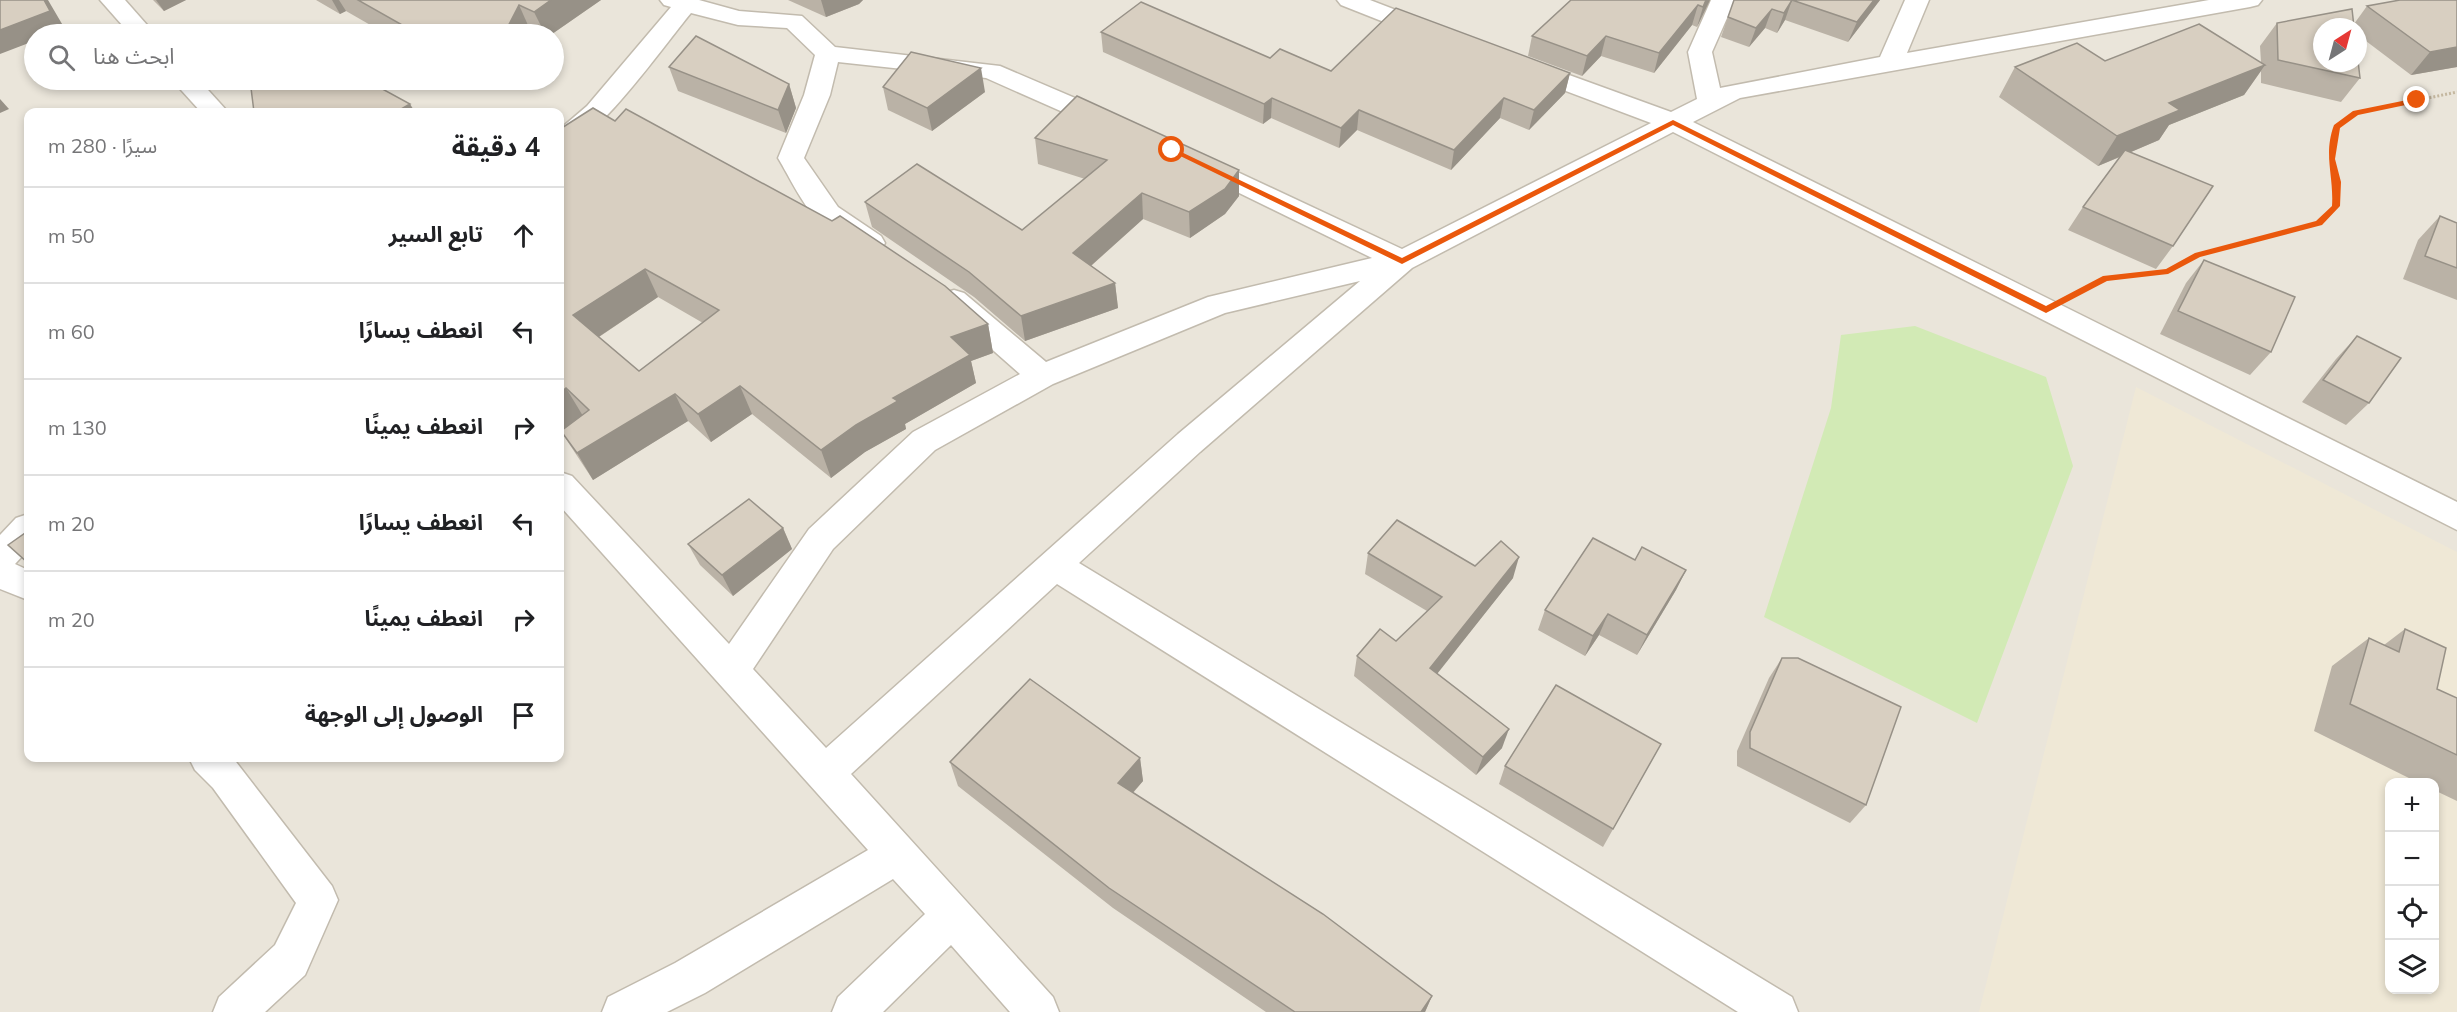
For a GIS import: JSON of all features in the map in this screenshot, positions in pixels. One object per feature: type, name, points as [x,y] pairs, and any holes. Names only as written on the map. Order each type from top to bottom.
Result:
[{"type":"street","points":[[111,0],[134,24]]},
{"type":"street","points":[[1349,0],[1448,38]]},
{"type":"street","points":[[1710,103],[1700,52],[1723,0]]},
{"type":"street","points":[[1890,64],[1917,0]]},
{"type":"street","points":[[825,773],[1189,443],[1402,261],[1733,91],[2250,0]]},
{"type":"street","points":[[564,139],[596,112],[679,3],[738,18],[768,10],[794,21],[828,54],[991,71],[1130,132]]},
{"type":"street","points":[[828,54],[817,95],[791,158],[828,214],[895,260]]},
{"type":"street","points":[[1503,60],[1673,122],[2457,517]]},
{"type":"street","points":[[194,90],[211,108]]},
{"type":"street","points":[[1172,150],[1402,261]]},
{"type":"street","points":[[731,671],[821,539],[924,441],[1042,376],[1218,304],[1402,261]]},
{"type":"street","points":[[934,286],[963,306],[1042,376]]},
{"type":"street","points":[[564,489],[825,773],[1038,1012]]},
{"type":"street","points":[[0,558],[24,532]]},
{"type":"street","points":[[1054,565],[1777,1012]]},
{"type":"street","points":[[0,573],[24,584]]},
{"type":"street","points":[[212,762],[226,777],[318,900],[290,960],[234,1012]]},
{"type":"street","points":[[623,1012],[690,978],[898,854]]},
{"type":"street","points":[[853,1012],[952,915]]},
{"type":"path","points":[[2046,309],[2106,279],[2168,271],[2198,255],[2319,223],[2336,206],[2337,182],[2331,159],[2336,127],[2356,113],[2457,92]]},
{"type":"shaded area","points":[[0,0],[2457,0],[2457,1012],[0,1012]]},
{"type":"shaded area","points":[[2136,387],[2457,552],[2457,1012],[1979,1012]]},
{"type":"green space","points":[[1915,326],[2046,377],[2073,466],[1977,723],[1764,617],[1831,408],[1841,335]]},
{"type":"building","points":[[0,0],[44,0],[50,11],[0,30]]},
{"type":"building","points":[[358,0],[551,0],[534,12],[519,5],[509,24],[400,24]]},
{"type":"building","points":[[1571,0],[1706,0],[1703,7],[1698,5],[1659,53],[1606,36],[1587,56],[1532,36]]},
{"type":"building","points":[[1734,0],[1792,0],[1784,13],[1772,9],[1756,28],[1728,17]]},
{"type":"building","points":[[1792,0],[1874,0],[1857,22]]},
{"type":"building","points":[[2400,0],[2457,0],[2457,47],[2430,52],[2367,6]]},
{"type":"building","points":[[1141,2],[1270,58],[1280,49],[1331,71],[1396,8],[1570,73],[1534,110],[1504,98],[1454,150],[1359,110],[1341,128],[1272,98],[1264,104],[1101,32]]},
{"type":"building","points":[[2352,9],[2353,18],[2313,18],[2313,68],[2278,60],[2277,23]]},
{"type":"building","points":[[2199,24],[2265,65],[2169,103],[2180,110],[2117,136],[2015,67],[2077,43],[2105,61]]},
{"type":"building","points":[[696,36],[789,84],[778,110],[669,67]]},
{"type":"building","points":[[911,52],[981,68],[927,108],[883,87]]},
{"type":"building","points":[[2333,72],[2359,72],[2360,78]]},
{"type":"building","points":[[251,90],[384,90],[410,104],[403,108],[254,108]]},
{"type":"building","points":[[1077,96],[1239,170],[1225,189],[1189,212],[1142,193],[1073,253],[1115,283],[1021,316],[969,272],[865,202],[917,164],[1022,230],[1107,160],[1035,138]]},
{"type":"building","points":[[593,108],[615,121],[626,109],[832,221],[840,216],[945,286],[988,324],[951,337],[970,355],[893,398],[898,401],[856,425],[821,450],[740,386],[698,414],[675,394],[577,453],[564,435],[564,429],[589,410],[566,388],[564,390],[564,126]],"holes":[[[645,269],[719,310],[639,371],[573,315]]]},
{"type":"building","points":[[2125,150],[2213,186],[2173,246],[2083,207]]},
{"type":"building","points":[[2440,216],[2457,223],[2457,268],[2425,256]]},
{"type":"building","points":[[2204,260],[2295,297],[2271,352],[2178,311]]},
{"type":"building","points":[[2357,336],[2401,358],[2369,403],[2323,380]]},
{"type":"building","points":[[749,499],[783,528],[722,575],[688,544]]},
{"type":"building","points":[[1397,520],[1475,566],[1501,541],[1519,557],[1430,668],[1509,729],[1483,757],[1357,656],[1380,629],[1396,641],[1442,597],[1368,553]]},
{"type":"building","points":[[24,534],[24,559],[8,545]]},
{"type":"building","points":[[1593,538],[1635,560],[1642,547],[1686,570],[1647,635],[1608,614],[1593,636],[1545,610]]},
{"type":"building","points":[[2405,629],[2446,648],[2437,689],[2457,698],[2457,755],[2350,704],[2369,638],[2399,652]]},
{"type":"building","points":[[1782,658],[1798,658],[1901,707],[1866,805],[1750,748],[1750,732]]},
{"type":"building","points":[[1030,679],[1140,758],[1118,783],[1323,914],[1432,996],[1421,1012],[1295,1012],[1109,888],[950,762]]},
{"type":"building","points":[[1556,685],[1661,744],[1613,829],[1505,766]]},
{"type":"route","points":[[1172,150],[1402,261],[1673,122],[2046,309],[2106,279],[2168,271],[2198,255],[2319,223],[2336,206],[2337,182],[2331,159],[2336,127],[2356,113],[2417,100]]}]
